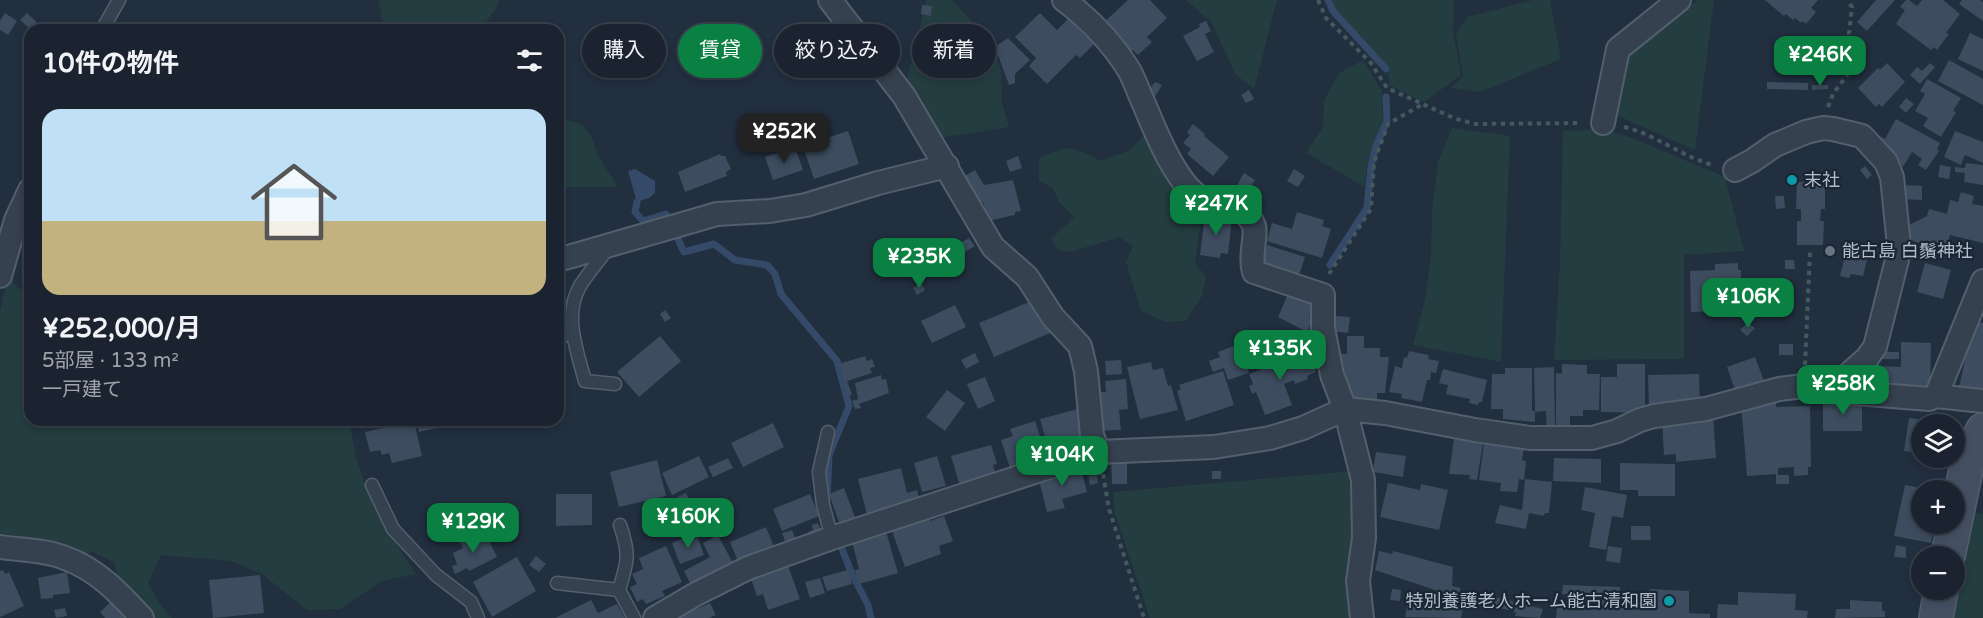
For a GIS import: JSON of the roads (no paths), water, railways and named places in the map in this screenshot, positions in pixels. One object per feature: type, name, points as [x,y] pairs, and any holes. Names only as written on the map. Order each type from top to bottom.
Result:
[{"type":"street","points":[[830,0],[904,96],[993,247],[1027,277],[1053,317],[1080,346],[1086,371],[1092,435],[1098,452]]},
{"type":"street","points":[[1064,0],[1079,11],[1102,35],[1130,72],[1166,153],[1184,183],[1202,199],[1217,205],[1232,207],[1245,214],[1250,220],[1254,227],[1251,262],[1254,272],[1323,295],[1323,328],[1332,375],[1345,409],[1363,480],[1364,538],[1358,581],[1362,618]]},
{"type":"street","points":[[1603,123],[1618,49],[1679,0]]},
{"type":"street","points":[[1735,170],[1775,145],[1806,132],[1823,128],[1862,136],[1886,162],[1892,177],[1899,246],[1875,347],[1867,358],[1830,390]]},
{"type":"street","points":[[564,258],[717,214],[770,211],[806,205],[878,183],[947,166]]},
{"type":"street","points":[[0,276],[16,220],[24,203]]},
{"type":"street","points":[[1936,396],[1983,281]]},
{"type":"street","points":[[655,618],[748,568],[832,538],[1098,452],[1214,447],[1270,438],[1303,428],[1345,409],[1385,413],[1530,438],[1592,438],[1654,416],[1706,409],[1779,389],[1804,386],[1929,399],[1936,396],[1983,401]]},
{"type":"street","points":[[1950,546],[1969,455],[1983,430]]},
{"type":"street","points":[[0,547],[63,557],[84,566],[101,578],[142,618]]},
{"type":"street","points":[[1936,618],[1939,600]]},
{"type":"lane","points":[[105,24],[119,0]]},
{"type":"lane","points":[[608,247],[580,287],[573,306],[572,332],[585,381],[615,384]]},
{"type":"lane","points":[[564,336],[572,332]]},
{"type":"lane","points":[[828,432],[819,472],[823,505],[832,538]]},
{"type":"lane","points":[[372,485],[393,529],[436,575],[471,602],[478,618]]},
{"type":"lane","points":[[620,525],[627,545],[628,563],[619,590],[634,618]]},
{"type":"lane","points":[[557,583],[619,590]]},
{"type":"water","points":[[635,169],[655,181],[655,193],[637,202],[628,171]]},
{"type":"waterway","points":[[1328,0],[1333,11],[1386,69]]},
{"type":"waterway","points":[[1330,265],[1367,208],[1371,166],[1376,146],[1387,121],[1386,97]]},
{"type":"waterway","points":[[637,202],[635,212],[643,221],[666,214],[684,252],[714,244],[735,260],[767,265],[775,274],[781,294],[837,361],[849,406],[829,455],[827,500]]},
{"type":"waterway","points":[[838,539],[868,605],[871,618]]},
{"type":"place","name":"末社","points":[[1792,180]]},
{"type":"place","name":"能古島 白鬚神社","points":[[1830,251]]},
{"type":"place","name":"特別養護老人ホーム能古清和園","points":[[1669,601]]}]
